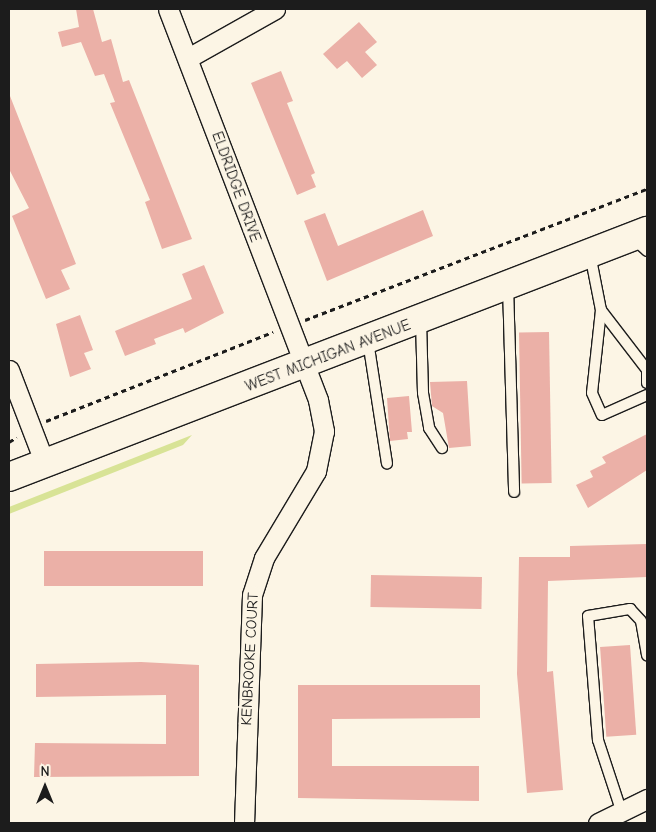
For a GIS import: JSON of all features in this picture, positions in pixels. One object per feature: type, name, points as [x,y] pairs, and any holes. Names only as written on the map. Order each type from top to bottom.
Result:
[{"type":"street","name":"ELDRIDGE DRIVE","points":[[168,9],[188,58],[302,366]]},
{"type":"street","points":[[188,58],[275,9]]},
{"type":"street","name":"WEST MICHIGAN AVENUE","points":[[9,478],[368,341],[590,253],[642,240]]},
{"type":"street","name":"KENBROOKE COURT","points":[[244,823],[252,595],[264,558],[308,488],[323,443],[321,411],[302,366]]},
{"type":"street","points":[[9,370],[45,464]]},
{"type":"street","points":[[598,823],[621,810],[647,799]]},
{"type":"lane","points":[[590,253],[601,310],[592,393],[602,415],[647,395]]},
{"type":"lane","points":[[508,286],[514,492]]},
{"type":"lane","points":[[601,310],[647,370],[647,383]]},
{"type":"lane","points":[[421,320],[423,394],[429,428],[442,448]]},
{"type":"lane","points":[[368,341],[387,464]]},
{"type":"lane","points":[[621,810],[598,740],[588,616],[630,609],[641,621],[647,654]]},
{"type":"path","points":[[9,442],[31,428],[647,189]]},
{"type":"green space","points":[[192,435],[183,445],[9,514],[9,507]]},
{"type":"building","points":[[76,9],[93,9],[102,42],[111,39],[123,82],[129,80],[192,239],[162,249],[145,202],[150,200],[110,103],[115,102],[104,74],[95,76],[81,42],[62,47],[58,32],[79,27]]},
{"type":"building","points":[[359,22],[377,42],[365,52],[377,65],[362,78],[347,61],[337,69],[323,54]]},
{"type":"building","points":[[281,71],[293,101],[287,103],[315,173],[311,175],[316,187],[297,195],[251,83]]},
{"type":"building","points":[[10,96],[76,264],[61,270],[70,289],[46,299],[12,216],[29,208],[9,169]]},
{"type":"building","points":[[423,210],[433,236],[327,281],[304,221],[325,213],[338,246]]},
{"type":"building","points":[[204,265],[224,313],[185,333],[183,328],[154,339],[156,344],[125,356],[115,331],[192,299],[182,274]]},
{"type":"building","points":[[80,315],[93,350],[84,353],[91,369],[70,377],[56,324]]},
{"type":"building","points":[[549,332],[552,483],[522,484],[519,333]]},
{"type":"building","points":[[467,381],[471,446],[449,448],[443,413],[432,406],[430,382]]},
{"type":"building","points":[[409,396],[412,432],[407,432],[408,439],[390,441],[387,398]]},
{"type":"building","points":[[647,434],[647,470],[588,508],[576,485],[593,477],[590,471],[606,463],[602,457]]},
{"type":"building","points":[[647,544],[647,577],[548,581],[547,672],[553,671],[563,790],[527,793],[517,674],[519,557],[570,557],[570,546]]},
{"type":"building","points":[[44,551],[203,551],[203,586],[44,586]]},
{"type":"building","points":[[371,575],[482,577],[481,609],[370,607]]},
{"type":"building","points":[[630,645],[636,735],[606,737],[600,647]]},
{"type":"building","points":[[141,662],[199,665],[199,776],[34,777],[35,743],[166,744],[166,695],[36,697],[36,664]]},
{"type":"building","points":[[298,685],[480,685],[480,718],[332,719],[332,766],[479,766],[479,801],[298,798]]}]
